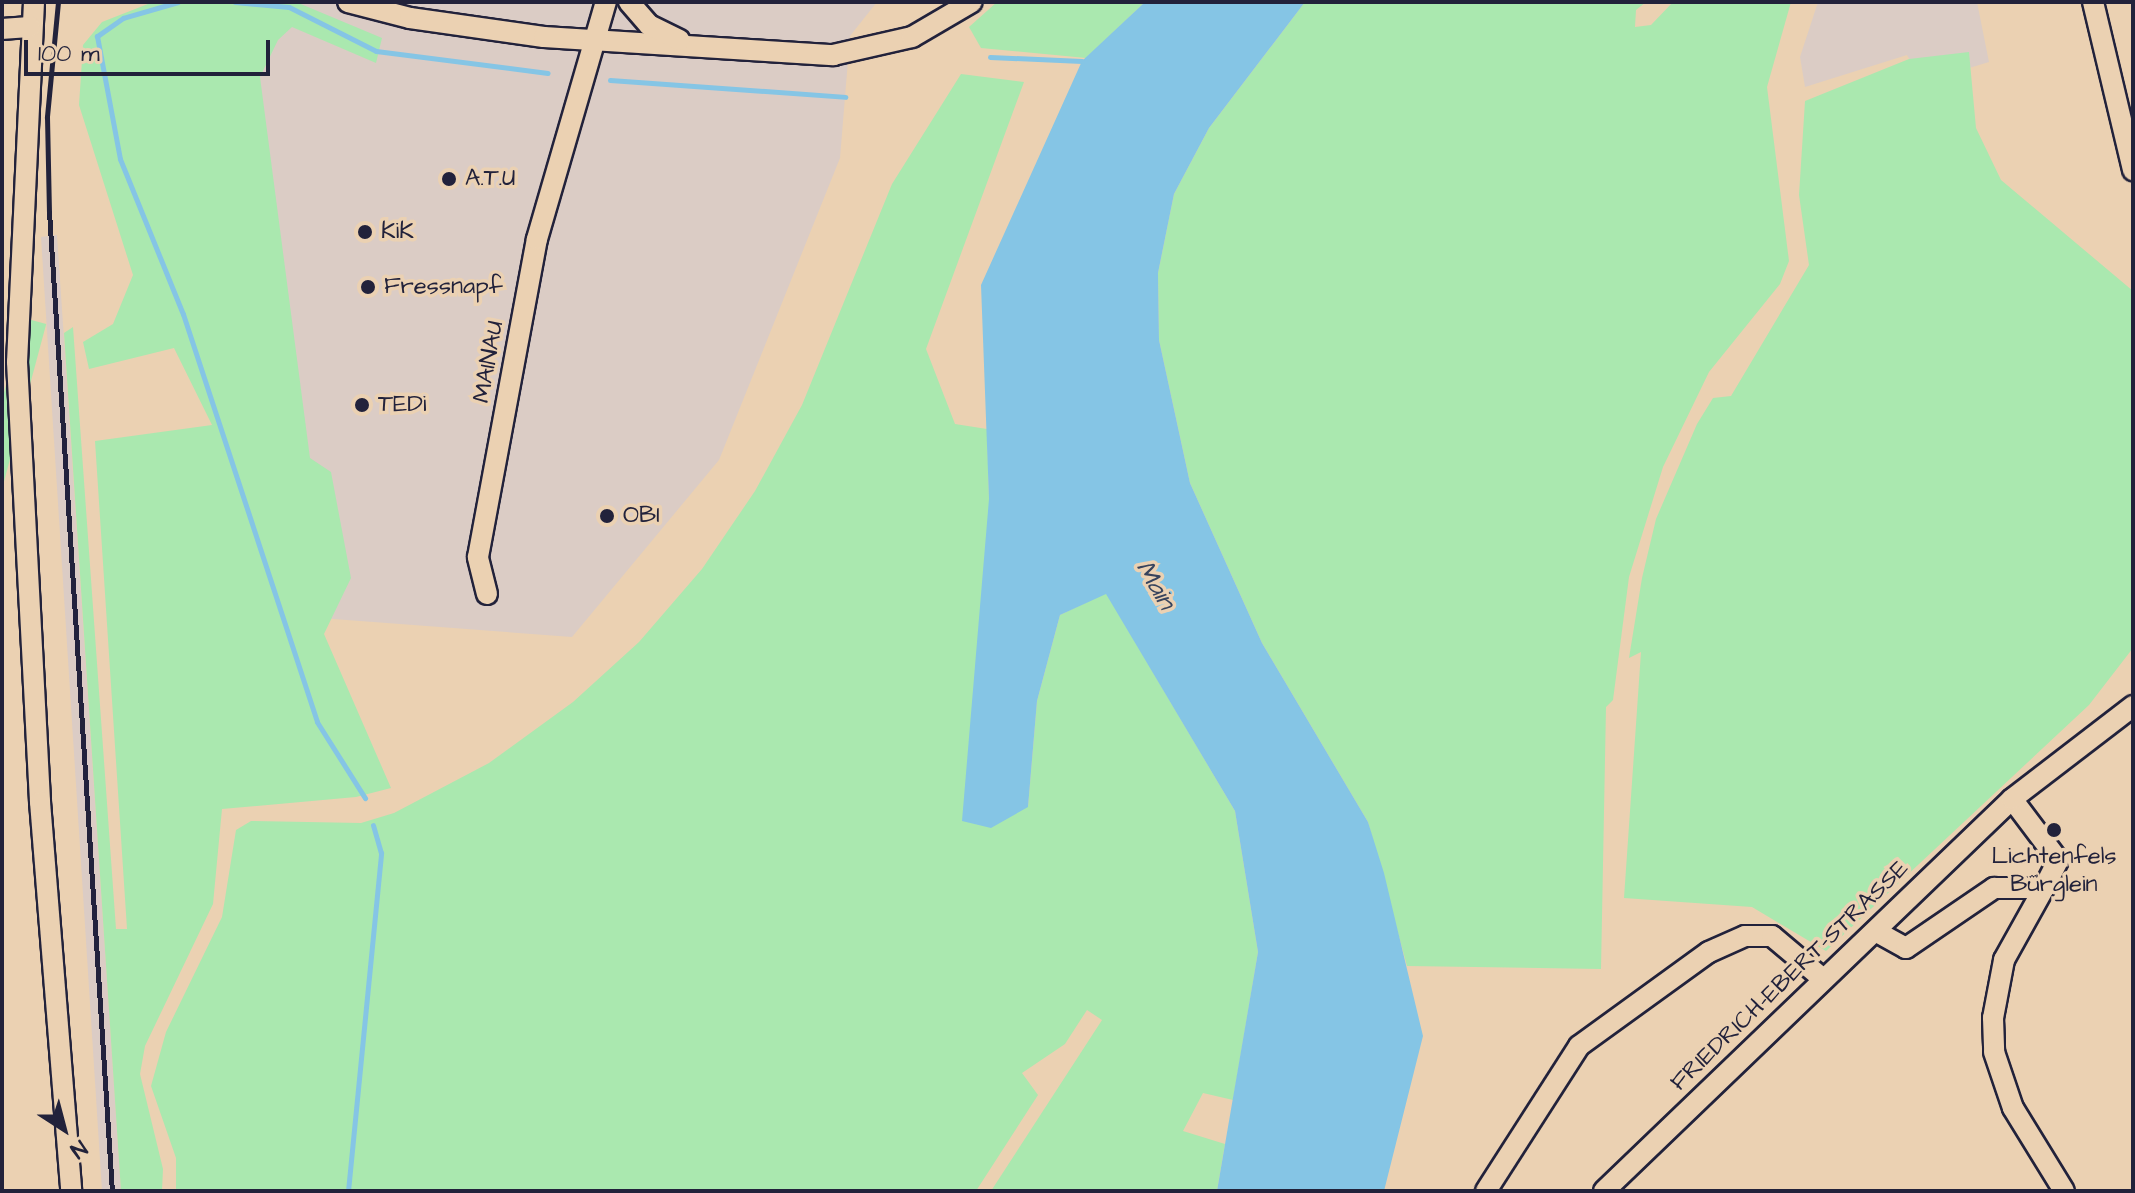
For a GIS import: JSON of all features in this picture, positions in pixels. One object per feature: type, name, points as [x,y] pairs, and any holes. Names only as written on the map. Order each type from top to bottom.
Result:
[{"type":"street","points":[[34,2],[9,363],[71,1191]]},
{"type":"street","points":[[348,2],[410,18],[593,42],[820,54],[878,49],[936,25],[972,2]]},
{"type":"street","name":"MAINAU","points":[[487,594],[478,557],[537,239],[606,2]]},
{"type":"street","points":[[629,2],[649,25],[691,46]]},
{"type":"street","points":[[2093,2],[2133,170]]},
{"type":"street","points":[[2,29],[30,27]]},
{"type":"street","name":"FRIEDRICH-EBERT-STRASSE","points":[[1604,1191],[2012,799],[2133,706]]},
{"type":"street","points":[[2012,799],[2058,860],[2004,960],[1993,1018],[1994,1052],[2013,1108],[2064,1191]]},
{"type":"street","points":[[1877,932],[1906,948],[1994,888],[2044,888]]},
{"type":"street","points":[[1486,1191],[1579,1046],[1709,952],[1745,936],[1772,936],[1823,979]]},
{"type":"shaded area","points":[[239,2],[877,2],[850,36],[840,158],[719,460],[572,637],[320,618]]},
{"type":"shaded area","points":[[1818,2],[1977,2],[1989,62],[1923,82],[1907,55],[1805,87],[1800,57]]},
{"type":"shaded area","points":[[57,235],[121,1191],[102,1191],[41,237]]},
{"type":"green space","points":[[153,2],[296,2],[382,38],[376,63],[292,27],[278,40],[260,77],[310,458],[331,472],[351,578],[324,634],[391,788],[356,797],[222,809],[213,904],[145,1046],[140,1074],[163,1169],[162,1191],[121,1191],[64,333],[73,327],[116,929],[127,929],[95,441],[212,425],[174,348],[89,369],[83,342],[113,324],[133,275],[79,105],[83,45],[102,22]]},
{"type":"green space","points":[[997,2],[1145,2],[1086,58],[981,48],[969,27]]},
{"type":"green space","points":[[1305,2],[1646,2],[1636,10],[1635,27],[1651,25],[1673,2],[1791,2],[1767,87],[1789,261],[1780,284],[1709,372],[1663,467],[1629,577],[1613,700],[1606,707],[1601,969],[1407,966],[1368,822],[1262,643],[1190,483],[1159,340],[1158,273],[1174,194],[1209,128]]},
{"type":"green space","points":[[1969,52],[1976,128],[2001,180],[2133,291],[2133,648],[2089,705],[1826,951],[1752,907],[1624,898],[1641,652],[1629,658],[1642,578],[1656,519],[1697,424],[1713,398],[1731,396],[1809,265],[1799,195],[1805,101],[1909,59]]},
{"type":"green space","points":[[961,74],[1024,82],[926,349],[955,424],[987,429],[989,499],[1028,807],[1037,701],[1060,615],[1106,593],[1235,811],[1258,952],[1233,1100],[1203,1093],[1183,1131],[1225,1144],[1217,1191],[991,1191],[1102,1020],[1087,1010],[1065,1044],[1022,1073],[1038,1095],[976,1191],[176,1191],[176,1158],[151,1086],[166,1032],[222,917],[236,830],[251,821],[361,823],[394,813],[489,763],[573,702],[639,642],[702,569],[755,491],[802,405],[892,184]]},
{"type":"green space","points":[[24,318],[46,324],[2,489],[2,400]]},
{"type":"water","name":"Main","points":[[1145,2],[1305,2],[1209,128],[1174,194],[1158,273],[1159,340],[1190,483],[1262,643],[1368,822],[1384,873],[1423,1036],[1384,1191],[1217,1191],[1258,952],[1235,811],[1106,594],[1060,615],[1037,701],[1028,807],[991,828],[962,821],[989,499],[981,285],[1082,61]]},
{"type":"waterway","points":[[178,2],[123,18],[97,36],[120,159],[183,314],[317,722],[365,798]]},
{"type":"waterway","points":[[235,2],[289,7],[376,51],[548,73]]},
{"type":"waterway","points":[[990,57],[1082,61]]},
{"type":"waterway","points":[[610,80],[845,97]]},
{"type":"waterway","points":[[348,1191],[381,853],[373,825]]},
{"type":"railway","points":[[58,2],[47,117],[49,212],[112,1191]]},
{"type":"place","name":"A.T.U","points":[[449,179]]},
{"type":"place","name":"KiK","points":[[365,232]]},
{"type":"place","name":"Fressnapf","points":[[368,287]]},
{"type":"place","name":"TEDi","points":[[362,405]]},
{"type":"place","name":"OBI","points":[[607,516]]},
{"type":"place","name":"Lichtenfels Bürglein","points":[[2054,830]]}]
